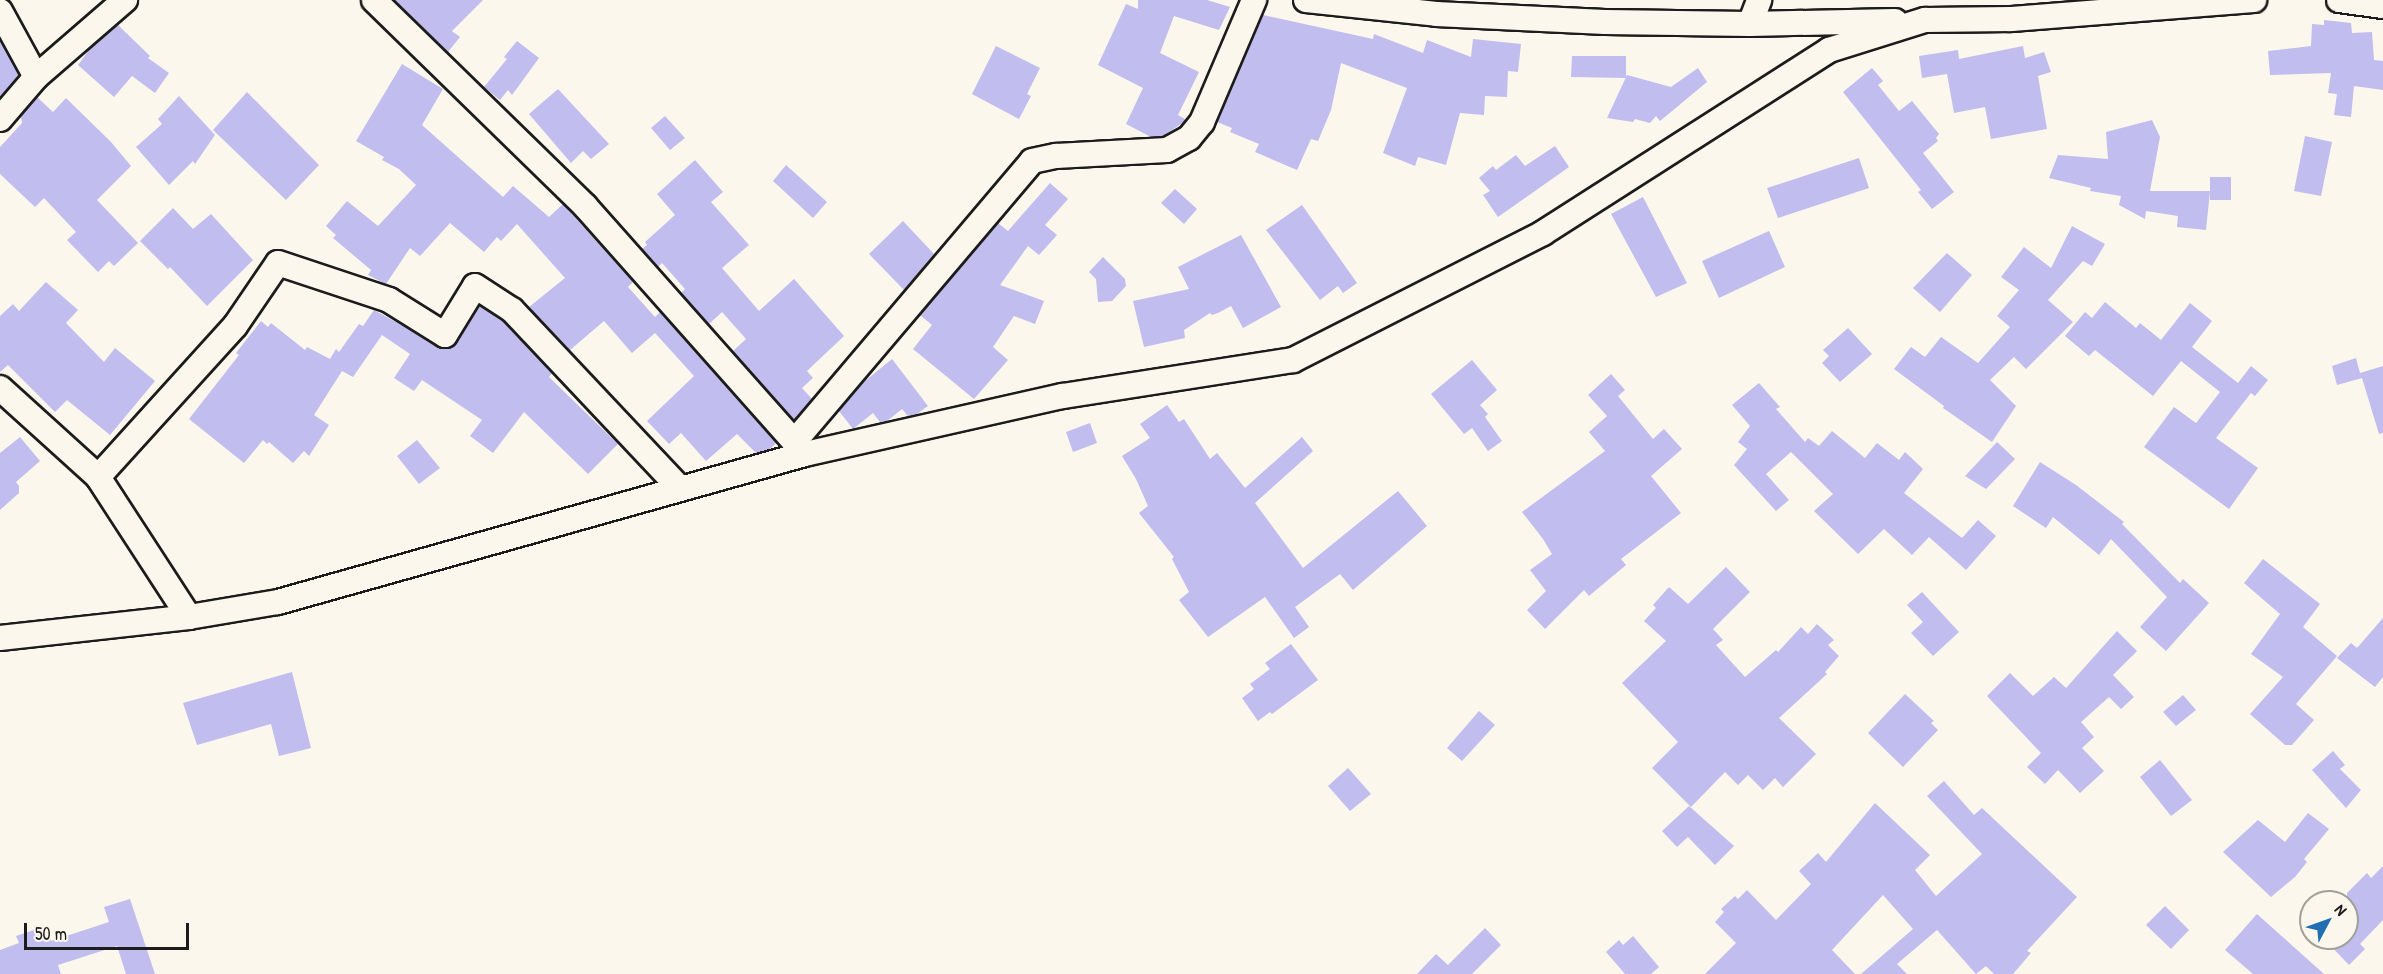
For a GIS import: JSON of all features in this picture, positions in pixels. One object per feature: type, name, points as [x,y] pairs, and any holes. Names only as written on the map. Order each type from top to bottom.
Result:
[{"type":"street","points":[[0,119],[36,77],[125,0]]},
{"type":"street","points":[[374,0],[585,206],[800,448]]},
{"type":"street","points":[[800,448],[1032,161],[1056,156],[1167,150],[1189,138],[1202,122],[1254,0]]},
{"type":"street","points":[[1306,0],[1429,6],[1605,22],[1750,24],[2011,19],[2254,0]]},
{"type":"street","points":[[1750,24],[1759,0]]},
{"type":"street","points":[[2339,0],[2383,6]]},
{"type":"street","points":[[0,11],[36,77]]},
{"type":"street","points":[[0,638],[189,616],[278,602],[680,488],[800,448],[1063,396],[1293,360],[1543,233],[1829,50],[1925,20]]},
{"type":"street","points":[[98,477],[235,326],[278,263],[389,300],[444,335],[475,286],[513,310],[680,488]]},
{"type":"street","points":[[0,388],[98,477],[189,616]]},
{"type":"building","points":[[394,0],[483,0],[452,31],[460,37],[448,52]]},
{"type":"building","points":[[1138,0],[1207,0],[1230,7],[1219,30],[1174,16],[1160,53],[1199,72],[1178,115],[1185,119],[1184,122],[1163,136],[1151,137],[1126,124],[1143,88],[1098,65],[1126,4],[1138,9]]},
{"type":"building","points":[[1263,15],[1373,39],[1374,34],[1423,53],[1427,40],[1471,57],[1473,39],[1521,44],[1518,72],[1508,71],[1507,97],[1485,96],[1484,115],[1460,113],[1446,165],[1418,157],[1415,166],[1383,153],[1407,88],[1341,63],[1331,110],[1318,141],[1311,139],[1297,170],[1255,152],[1259,144],[1230,132],[1232,128],[1217,122]]},
{"type":"building","points":[[2324,20],[2351,23],[2352,33],[2372,32],[2374,60],[2383,61],[2383,90],[2354,86],[2351,117],[2334,115],[2337,94],[2328,93],[2331,73],[2270,75],[2268,51],[2311,46],[2312,24],[2324,25]]},
{"type":"building","points":[[118,25],[150,56],[148,58],[169,73],[155,93],[132,76],[114,97],[78,65],[90,49]]},
{"type":"building","points":[[0,41],[19,75],[0,97]]},
{"type":"building","points":[[517,41],[539,58],[512,95],[508,90],[500,100],[484,87],[507,59],[504,57]]},
{"type":"building","points":[[996,46],[1040,68],[1027,94],[1031,96],[1019,119],[972,94]]},
{"type":"building","points":[[2023,46],[2025,58],[2044,52],[2051,72],[2038,76],[2047,129],[1991,139],[1985,107],[1954,113],[1947,74],[1922,78],[1919,56],[1958,50],[1959,59]]},
{"type":"building","points":[[1572,56],[1626,56],[1626,78],[1571,77]]},
{"type":"building","points":[[402,64],[443,89],[422,125],[503,197],[513,186],[549,217],[563,204],[633,282],[628,287],[655,317],[660,312],[776,443],[770,449],[756,453],[737,434],[706,461],[681,433],[669,444],[647,421],[694,376],[655,333],[632,353],[604,321],[570,350],[529,307],[565,278],[517,224],[501,241],[497,237],[484,252],[450,223],[420,256],[410,248],[386,284],[368,275],[371,270],[333,238],[336,235],[326,226],[347,201],[378,226],[416,185],[399,169],[382,160],[384,157],[356,141]]},
{"type":"building","points":[[1698,68],[1707,82],[1660,121],[1656,116],[1650,123],[1635,119],[1633,122],[1607,118],[1627,75],[1671,87]]},
{"type":"building","points":[[1872,68],[1883,81],[1878,85],[1899,111],[1912,101],[1939,134],[1936,138],[1938,141],[1923,153],[1954,192],[1932,209],[1918,192],[1921,190],[1843,92]]},
{"type":"building","points":[[558,89],[609,144],[591,159],[583,151],[571,163],[529,114]]},
{"type":"building","points":[[247,92],[319,165],[286,200],[213,130]]},
{"type":"building","points":[[179,96],[215,135],[195,164],[193,161],[169,185],[136,147],[162,124],[158,119]]},
{"type":"building","points":[[37,97],[53,112],[66,98],[111,142],[131,166],[97,200],[138,243],[114,266],[109,261],[98,272],[67,240],[76,232],[44,198],[35,207],[0,174],[0,147],[22,123],[21,117]]},
{"type":"building","points":[[665,116],[685,138],[670,150],[651,128]]},
{"type":"building","points":[[2152,120],[2160,137],[2150,191],[2210,191],[2206,230],[2177,227],[2178,216],[2146,211],[2145,219],[2119,205],[2121,196],[2090,191],[2091,188],[2049,178],[2058,155],[2108,159],[2106,132]]},
{"type":"building","points":[[2305,136],[2332,142],[2321,196],[2294,191]]},
{"type":"building","points":[[1555,146],[1569,167],[1498,217],[1483,195],[1490,191],[1479,178],[1493,166],[1496,170],[1516,155],[1525,166]]},
{"type":"building","points":[[1859,158],[1869,188],[1778,218],[1767,188]]},
{"type":"building","points":[[695,160],[723,192],[711,202],[749,245],[722,268],[759,311],[794,279],[844,336],[807,371],[813,378],[802,388],[812,399],[794,420],[733,351],[746,339],[722,312],[709,324],[681,293],[685,289],[662,263],[658,267],[642,249],[647,245],[645,242],[675,215],[657,194]]},
{"type":"building","points":[[786,165],[827,202],[813,218],[773,181]]},
{"type":"building","points":[[2210,177],[2231,177],[2231,200],[2210,200]]},
{"type":"building","points":[[1050,183],[1068,199],[1045,225],[1057,235],[1039,255],[1028,246],[1000,285],[1044,301],[1035,324],[1014,316],[993,347],[1008,360],[974,399],[913,349],[932,325],[920,315],[998,223],[1008,231]]},
{"type":"building","points":[[1175,189],[1197,209],[1184,224],[1161,203]]},
{"type":"building","points":[[1643,197],[1687,283],[1656,297],[1611,214]]},
{"type":"building","points":[[1302,205],[1357,283],[1343,293],[1338,286],[1320,300],[1266,230]]},
{"type":"building","points":[[173,208],[193,229],[211,214],[253,260],[207,306],[170,267],[168,269],[140,241]]},
{"type":"building","points":[[903,221],[934,254],[904,290],[869,254]]},
{"type":"building","points":[[2072,226],[2105,244],[2092,266],[2083,261],[2048,300],[2073,322],[2026,369],[2014,357],[1990,380],[2016,406],[1992,442],[1943,408],[1944,406],[1894,369],[1911,347],[1925,357],[1941,337],[1978,363],[2010,327],[1997,316],[2019,290],[2001,277],[2024,247],[2051,268]]},
{"type":"building","points":[[1769,231],[1785,267],[1719,298],[1702,261]]},
{"type":"building","points":[[1241,235],[1281,307],[1243,328],[1231,306],[1212,315],[1210,313],[1184,330],[1185,338],[1144,347],[1133,301],[1189,289],[1178,267]]},
{"type":"building","points":[[1947,253],[1972,275],[1940,312],[1913,288]]},
{"type":"building","points":[[1103,257],[1125,279],[1126,286],[1112,301],[1098,302],[1096,279],[1089,272]]},
{"type":"building","points":[[46,282],[78,310],[66,323],[104,362],[115,348],[155,381],[110,435],[67,400],[55,412],[8,365],[0,372],[0,316],[13,304],[19,311]]},
{"type":"building","points":[[2105,302],[2136,328],[2140,323],[2161,340],[2190,303],[2212,321],[2192,347],[2238,383],[2251,366],[2268,380],[2255,396],[2251,393],[2216,438],[2258,468],[2229,509],[2144,447],[2174,407],[2196,423],[2220,392],[2181,361],[2153,396],[2095,350],[2089,356],[2065,336],[2085,312],[2092,318]]},
{"type":"building","points":[[480,306],[503,321],[552,373],[549,377],[618,444],[588,474],[524,412],[493,453],[470,436],[482,420],[422,380],[414,391],[394,378],[410,354],[382,335],[353,377],[342,371],[314,415],[329,425],[309,456],[304,451],[293,463],[269,442],[267,444],[263,440],[244,463],[189,419],[239,355],[236,353],[261,321],[268,327],[271,323],[305,350],[307,347],[330,359],[336,349],[339,352],[359,324],[363,326],[374,310],[445,349],[457,342]]},
{"type":"building","points":[[1848,328],[1872,354],[1840,382],[1822,363],[1829,356],[1823,350]]},
{"type":"building","points":[[2356,358],[2360,373],[2383,366],[2383,433],[2379,434],[2362,378],[2337,385],[2332,366]]},
{"type":"building","points":[[892,359],[928,406],[917,414],[908,416],[902,409],[887,421],[880,422],[873,413],[853,429],[839,411],[865,381]]},
{"type":"building","points":[[1472,360],[1497,390],[1480,405],[1488,414],[1485,417],[1502,441],[1488,451],[1472,428],[1464,434],[1431,394]]},
{"type":"building","points":[[1611,374],[1625,390],[1618,396],[1653,439],[1664,429],[1682,449],[1651,476],[1681,513],[1621,559],[1626,565],[1589,596],[1584,590],[1545,629],[1527,610],[1546,591],[1530,570],[1552,554],[1522,512],[1605,451],[1589,432],[1607,416],[1588,395]]},
{"type":"building","points":[[1759,383],[1780,407],[1776,409],[1805,442],[1808,438],[1819,446],[1832,431],[1865,458],[1877,443],[1899,460],[1905,452],[1923,469],[1904,493],[1962,538],[1978,520],[1996,536],[1966,570],[1929,537],[1912,555],[1884,529],[1858,554],[1814,511],[1833,494],[1791,452],[1766,474],[1789,500],[1776,511],[1734,465],[1747,449],[1738,442],[1750,426],[1732,405]]},
{"type":"building","points":[[1167,405],[1179,422],[1184,419],[1210,459],[1217,453],[1245,488],[1302,437],[1313,451],[1255,503],[1303,568],[1398,491],[1427,526],[1353,590],[1340,574],[1295,607],[1309,627],[1294,638],[1265,597],[1208,637],[1179,600],[1189,592],[1172,559],[1174,557],[1139,513],[1148,506],[1136,479],[1122,456],[1150,438],[1140,424]]},
{"type":"building","points":[[1090,423],[1097,443],[1073,452],[1066,432]]},
{"type":"building","points":[[20,437],[40,461],[16,482],[19,486],[19,493],[0,510],[0,453]]},
{"type":"building","points":[[417,440],[440,468],[419,484],[397,456]]},
{"type":"building","points":[[1997,442],[2015,459],[1986,489],[1965,476]]},
{"type":"building","points":[[2040,462],[2076,485],[2124,522],[2122,524],[2180,583],[2183,579],[2209,603],[2166,651],[2140,627],[2167,597],[2111,539],[2099,555],[2053,517],[2046,528],[2013,506]]},
{"type":"building","points":[[2263,559],[2320,604],[2303,627],[2337,656],[2296,704],[2314,720],[2292,745],[2285,745],[2250,714],[2283,677],[2251,654],[2280,614],[2244,583]]},
{"type":"building","points":[[1726,567],[1750,592],[1713,629],[1723,640],[1716,645],[1745,677],[1776,650],[1778,652],[1801,627],[1808,634],[1817,624],[1834,640],[1828,645],[1839,656],[1825,672],[1827,674],[1779,718],[1816,754],[1783,787],[1775,778],[1763,790],[1748,775],[1738,785],[1725,772],[1691,807],[1652,768],[1678,742],[1622,683],[1666,641],[1644,621],[1656,608],[1653,605],[1669,587],[1688,604]]},
{"type":"building","points":[[1922,592],[1959,632],[1933,656],[1911,633],[1923,622],[1907,605]]},
{"type":"building","points":[[2383,618],[2383,677],[2375,687],[2337,658],[2351,643],[2357,648]]},
{"type":"building","points":[[2117,631],[2137,651],[2113,675],[2134,697],[2121,709],[2109,697],[2081,722],[2094,737],[2082,748],[2104,771],[2080,793],[2058,770],[2045,784],[2027,767],[2041,753],[1987,696],[2010,673],[2033,696],[2054,677],[2066,688]]},
{"type":"building","points":[[1291,644],[1318,680],[1272,714],[1270,712],[1258,721],[1242,698],[1254,689],[1250,684],[1270,669],[1265,663]]},
{"type":"building","points":[[292,672],[311,748],[279,756],[271,724],[197,745],[183,703]]},
{"type":"building","points":[[1905,694],[1934,721],[1931,723],[1938,730],[1903,767],[1868,733]]},
{"type":"building","points":[[2183,695],[2196,710],[2176,726],[2163,712]]},
{"type":"building","points":[[1479,711],[1495,725],[1462,761],[1447,748]]},
{"type":"building","points":[[2333,751],[2345,765],[2340,769],[2361,790],[2346,808],[2312,770]]},
{"type":"building","points":[[2160,760],[2192,800],[2171,816],[2140,777]]},
{"type":"building","points":[[1348,768],[1371,794],[1350,811],[1328,786]]},
{"type":"building","points":[[1944,781],[1974,815],[1982,808],[2077,897],[2027,951],[2031,953],[2013,974],[1994,974],[1986,966],[1976,974],[1937,930],[1897,964],[1907,974],[1861,974],[1913,929],[1883,895],[1832,950],[1855,974],[1705,974],[1736,943],[1715,922],[1724,912],[1721,909],[1735,896],[1738,899],[1747,890],[1776,920],[1811,884],[1799,871],[1818,853],[1826,862],[1875,803],[1930,855],[1915,870],[1936,896],[1982,854],[1927,796]]},
{"type":"building","points":[[1689,806],[1734,846],[1715,865],[1688,837],[1677,847],[1662,831]]},
{"type":"building","points":[[2308,813],[2329,829],[2304,859],[2307,862],[2295,877],[2271,897],[2223,852],[2258,820],[2285,842]]},
{"type":"building","points":[[2383,866],[2383,920],[2360,944],[2365,949],[2349,965],[2335,950],[2359,950],[2359,890],[2350,890],[2367,873],[2371,878]]},
{"type":"building","points":[[130,899],[155,974],[126,974],[117,946],[58,965],[61,974],[0,974],[0,950],[19,943],[16,936],[46,926],[51,941],[109,922],[104,907]]},
{"type":"building","points":[[2165,906],[2189,930],[2171,949],[2146,925]]},
{"type":"building","points":[[2257,914],[2324,974],[2253,974],[2225,950]]},
{"type":"building","points":[[1485,928],[1501,945],[1472,974],[1417,974],[1436,954],[1448,965]]},
{"type":"building","points":[[1633,936],[1659,967],[1651,974],[1625,974],[1606,952],[1619,940],[1623,945]]}]
